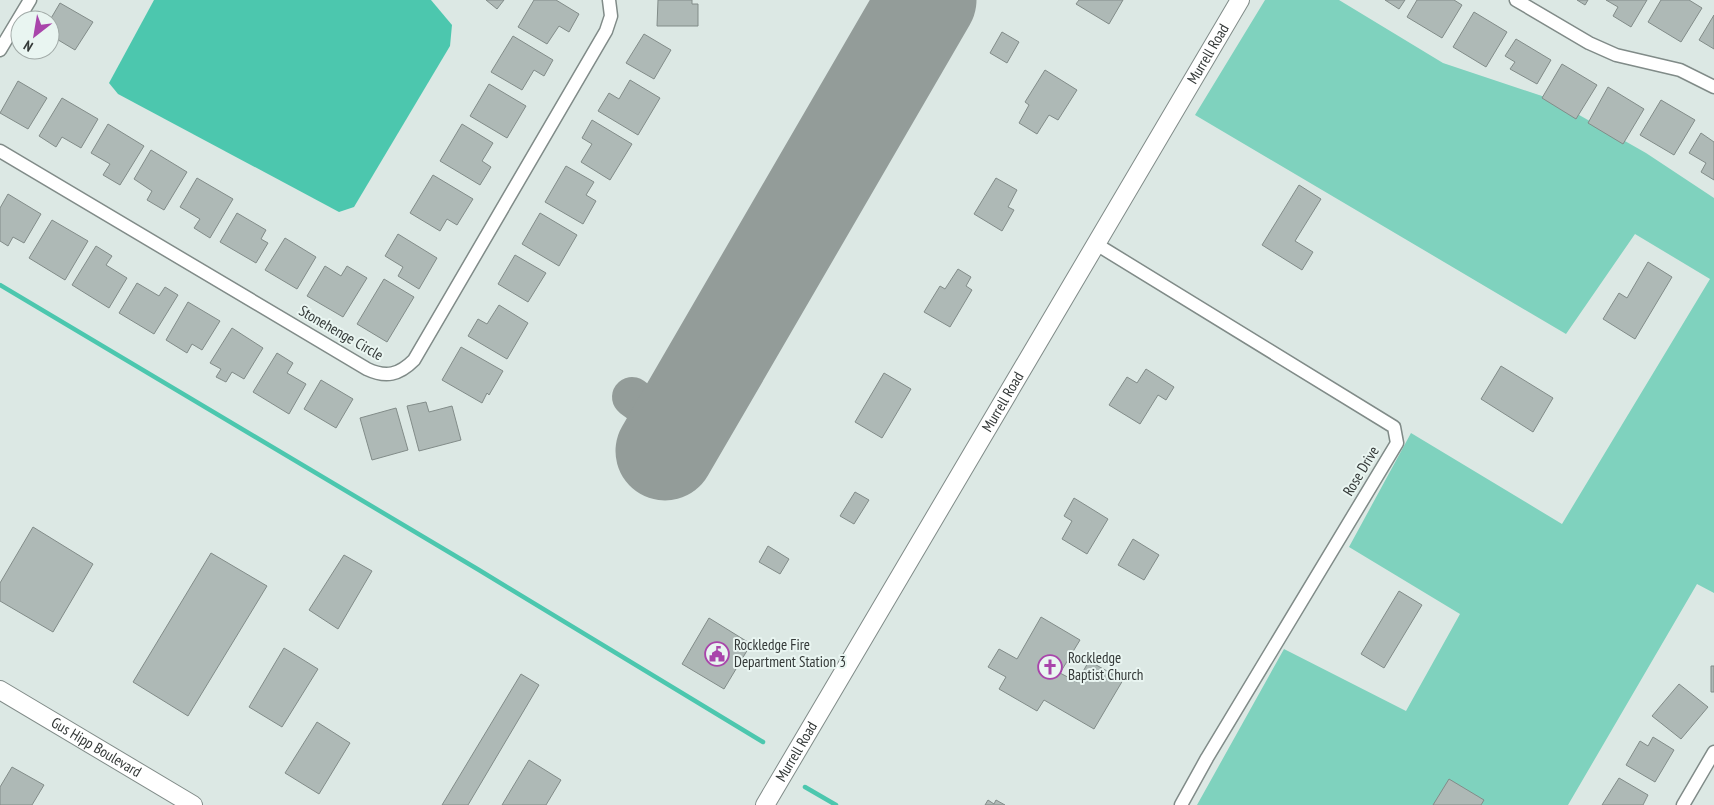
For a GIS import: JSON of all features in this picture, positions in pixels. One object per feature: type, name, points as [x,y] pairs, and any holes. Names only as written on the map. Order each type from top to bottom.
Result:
[{"type":"street","points":[[0,50],[30,0]]},
{"type":"street","name":"Stonehenge Circle","points":[[0,151],[367,368],[379,374],[393,375],[404,370],[414,360],[606,31],[612,16],[609,0]]},
{"type":"street","name":"Murrell Road","points":[[765,805],[1240,0]]},
{"type":"street","points":[[1516,0],[1589,43],[1616,56],[1680,70],[1714,87]]},
{"type":"street","name":"Rose Drive","points":[[1096,244],[1394,428],[1397,443],[1207,758],[1181,805]]},
{"type":"street","name":"Gus Hipp Boulevard","points":[[0,690],[193,805]]},
{"type":"street","points":[[1682,805],[1714,752]]},
{"type":"shaded area","points":[[154,0],[431,0],[452,25],[450,46],[354,207],[339,212],[118,94],[109,83]]},
{"type":"shaded area","points":[[1265,0],[1339,0],[1443,63],[1551,99],[1646,153],[1714,198],[1714,593],[1697,584],[1568,805],[1197,805],[1284,649],[1406,711],[1460,614],[1349,547],[1411,433],[1562,524],[1710,279],[1635,234],[1566,334],[1195,115]]},
{"type":"building","points":[[486,0],[504,0],[497,9]]},
{"type":"building","points":[[534,0],[556,0],[579,14],[569,32],[559,26],[547,44],[518,27]]},
{"type":"building","points":[[658,0],[692,0],[692,4],[698,4],[698,26],[657,26]]},
{"type":"building","points":[[1079,0],[1123,0],[1109,24],[1076,4]]},
{"type":"building","points":[[1385,0],[1405,0],[1399,9]]},
{"type":"building","points":[[1417,0],[1454,0],[1462,5],[1442,38],[1407,17]]},
{"type":"building","points":[[1577,0],[1588,0],[1585,5]]},
{"type":"building","points":[[1606,0],[1647,0],[1631,27],[1613,16],[1618,7]]},
{"type":"building","points":[[1661,0],[1689,0],[1702,8],[1681,42],[1648,22]]},
{"type":"building","points":[[60,3],[93,22],[75,50],[60,41],[60,10],[56,10]]},
{"type":"building","points":[[1474,12],[1507,32],[1486,67],[1453,47]]},
{"type":"building","points":[[1714,15],[1714,49],[1699,40]]},
{"type":"building","points":[[1002,32],[1019,42],[1007,63],[990,53]]},
{"type":"building","points":[[644,34],[671,50],[654,79],[626,63]]},
{"type":"building","points":[[513,36],[553,60],[544,76],[534,70],[522,90],[491,72]]},
{"type":"building","points":[[1516,39],[1551,60],[1537,84],[1510,69],[1515,62],[1505,56]]},
{"type":"building","points":[[1562,64],[1597,85],[1576,119],[1542,98]]},
{"type":"building","points":[[1045,70],[1077,90],[1058,120],[1049,115],[1037,134],[1019,123],[1029,105],[1025,102]]},
{"type":"building","points":[[630,80],[660,98],[638,135],[598,111],[609,93],[619,99]]},
{"type":"building","points":[[18,81],[47,98],[28,129],[0,113]]},
{"type":"building","points":[[489,84],[526,106],[507,138],[470,116]]},
{"type":"building","points":[[1608,87],[1644,109],[1623,144],[1588,123]]},
{"type":"building","points":[[62,98],[98,119],[81,148],[62,137],[56,147],[39,136]]},
{"type":"building","points":[[1661,100],[1695,120],[1674,155],[1640,135]]},
{"type":"building","points":[[592,120],[632,144],[610,180],[581,162],[592,144],[582,138]]},
{"type":"building","points":[[108,124],[144,146],[120,185],[103,175],[110,164],[91,153]]},
{"type":"building","points":[[462,124],[493,143],[482,161],[491,167],[480,185],[440,161]]},
{"type":"building","points":[[1701,133],[1714,142],[1714,180],[1701,172],[1706,163],[1689,153]]},
{"type":"building","points":[[151,150],[187,172],[164,210],[147,200],[152,191],[134,179]]},
{"type":"building","points":[[566,166],[594,182],[586,195],[596,201],[583,224],[545,202]]},
{"type":"building","points":[[433,175],[473,199],[457,225],[447,219],[440,231],[410,213]]},
{"type":"building","points":[[197,178],[233,199],[210,238],[194,228],[200,219],[180,207]]},
{"type":"building","points":[[996,178],[1017,190],[1008,207],[1014,210],[1002,231],[974,214]]},
{"type":"building","points":[[1299,185],[1321,199],[1295,241],[1313,252],[1302,270],[1262,245]]},
{"type":"building","points":[[8,194],[41,214],[24,243],[13,237],[8,246],[0,241],[0,208]]},
{"type":"building","points":[[237,213],[266,230],[261,239],[268,243],[256,263],[220,242]]},
{"type":"building","points":[[540,213],[577,235],[559,266],[522,244]]},
{"type":"building","points":[[52,220],[88,241],[65,280],[29,258]]},
{"type":"building","points":[[398,234],[437,258],[419,289],[398,276],[403,267],[385,256]]},
{"type":"building","points":[[285,238],[316,257],[297,289],[265,270]]},
{"type":"building","points":[[96,246],[112,256],[106,265],[127,278],[109,308],[72,285]]},
{"type":"building","points":[[515,255],[546,273],[528,302],[498,284]]},
{"type":"building","points":[[1648,262],[1672,277],[1635,339],[1603,319],[1619,293],[1627,298]]},
{"type":"building","points":[[325,266],[341,276],[347,266],[367,278],[343,317],[307,296]]},
{"type":"building","points":[[958,269],[971,277],[966,286],[972,290],[950,327],[924,312],[940,286],[945,289]]},
{"type":"building","points":[[384,279],[414,297],[387,342],[357,324]]},
{"type":"building","points":[[137,283],[159,296],[165,287],[178,295],[154,334],[119,313]]},
{"type":"building","points":[[188,302],[220,321],[202,350],[192,344],[187,353],[166,340]]},
{"type":"building","points":[[499,305],[528,323],[507,359],[468,336],[478,319],[487,324]]},
{"type":"building","points":[[232,328],[263,348],[244,379],[232,372],[226,382],[216,377],[221,369],[210,363]]},
{"type":"building","points":[[461,347],[503,371],[482,403],[442,380]]},
{"type":"building","points":[[277,353],[293,363],[287,373],[306,384],[289,414],[253,392]]},
{"type":"building","points":[[1501,366],[1553,398],[1533,432],[1481,399]]},
{"type":"building","points":[[1146,369],[1174,387],[1166,400],[1158,395],[1140,424],[1109,405],[1127,377],[1137,383]]},
{"type":"building","points":[[884,373],[911,389],[882,438],[855,422]]},
{"type":"building","points":[[321,380],[353,399],[336,428],[304,409]]},
{"type":"building","points":[[426,402],[429,412],[452,406],[461,440],[419,451],[407,406]]},
{"type":"building","points":[[396,408],[408,450],[372,460],[360,418]]},
{"type":"building","points":[[855,492],[869,500],[854,524],[840,516]]},
{"type":"building","points":[[1074,498],[1108,519],[1087,554],[1062,539],[1072,521],[1064,516]]},
{"type":"building","points":[[33,527],[93,564],[53,632],[0,601],[0,583]]},
{"type":"building","points":[[1133,539],[1159,555],[1144,580],[1118,565]]},
{"type":"building","points":[[768,546],[789,559],[780,574],[759,562]]},
{"type":"building","points":[[211,553],[267,586],[188,716],[133,682]]},
{"type":"building","points":[[344,555],[372,571],[338,629],[309,610]]},
{"type":"building","points":[[1399,591],[1422,605],[1384,668],[1361,654]]},
{"type":"building","points":[[1041,617],[1080,640],[1060,673],[1077,682],[1089,661],[1123,680],[1094,729],[1044,700],[1037,711],[999,689],[1006,677],[988,667],[999,649],[1017,659]]},
{"type":"building","name":"Rockledge Fire Department Station 3","points":[[709,618],[751,644],[724,689],[682,664]]},
{"type":"building","points":[[284,648],[318,669],[282,727],[249,707]]},
{"type":"building","points":[[1711,666],[1714,666],[1714,692],[1711,692]]},
{"type":"building","points":[[521,674],[539,685],[468,805],[442,805]]},
{"type":"building","points":[[1679,684],[1708,707],[1681,739],[1652,716]]},
{"type":"building","points":[[317,722],[350,743],[319,794],[285,773]]},
{"type":"building","points":[[1653,737],[1674,750],[1655,782],[1626,765],[1640,741],[1648,746]]},
{"type":"building","points":[[529,760],[561,780],[546,805],[502,805]]},
{"type":"building","points":[[12,767],[44,785],[32,805],[0,805],[0,787]]},
{"type":"building","points":[[1619,778],[1648,795],[1643,805],[1602,805]]},
{"type":"building","points":[[1449,779],[1484,800],[1481,805],[1433,805]]},
{"type":"building","points":[[988,800],[994,804],[996,800],[1005,805],[985,805]]},
{"type":"waterway","points":[[0,285],[479,570],[763,742]]},
{"type":"waterway","points":[[805,787],[836,805]]},
{"type":"taxiway","points":[[632,397],[677,430]]},
{"type":"runway","points":[[665,451],[927,0]]},
{"type":"place","name":"Rockledge Fire Department Station 3","points":[[717,654]]},
{"type":"place","name":"Rockledge Baptist Church","points":[[1050,667]]}]
